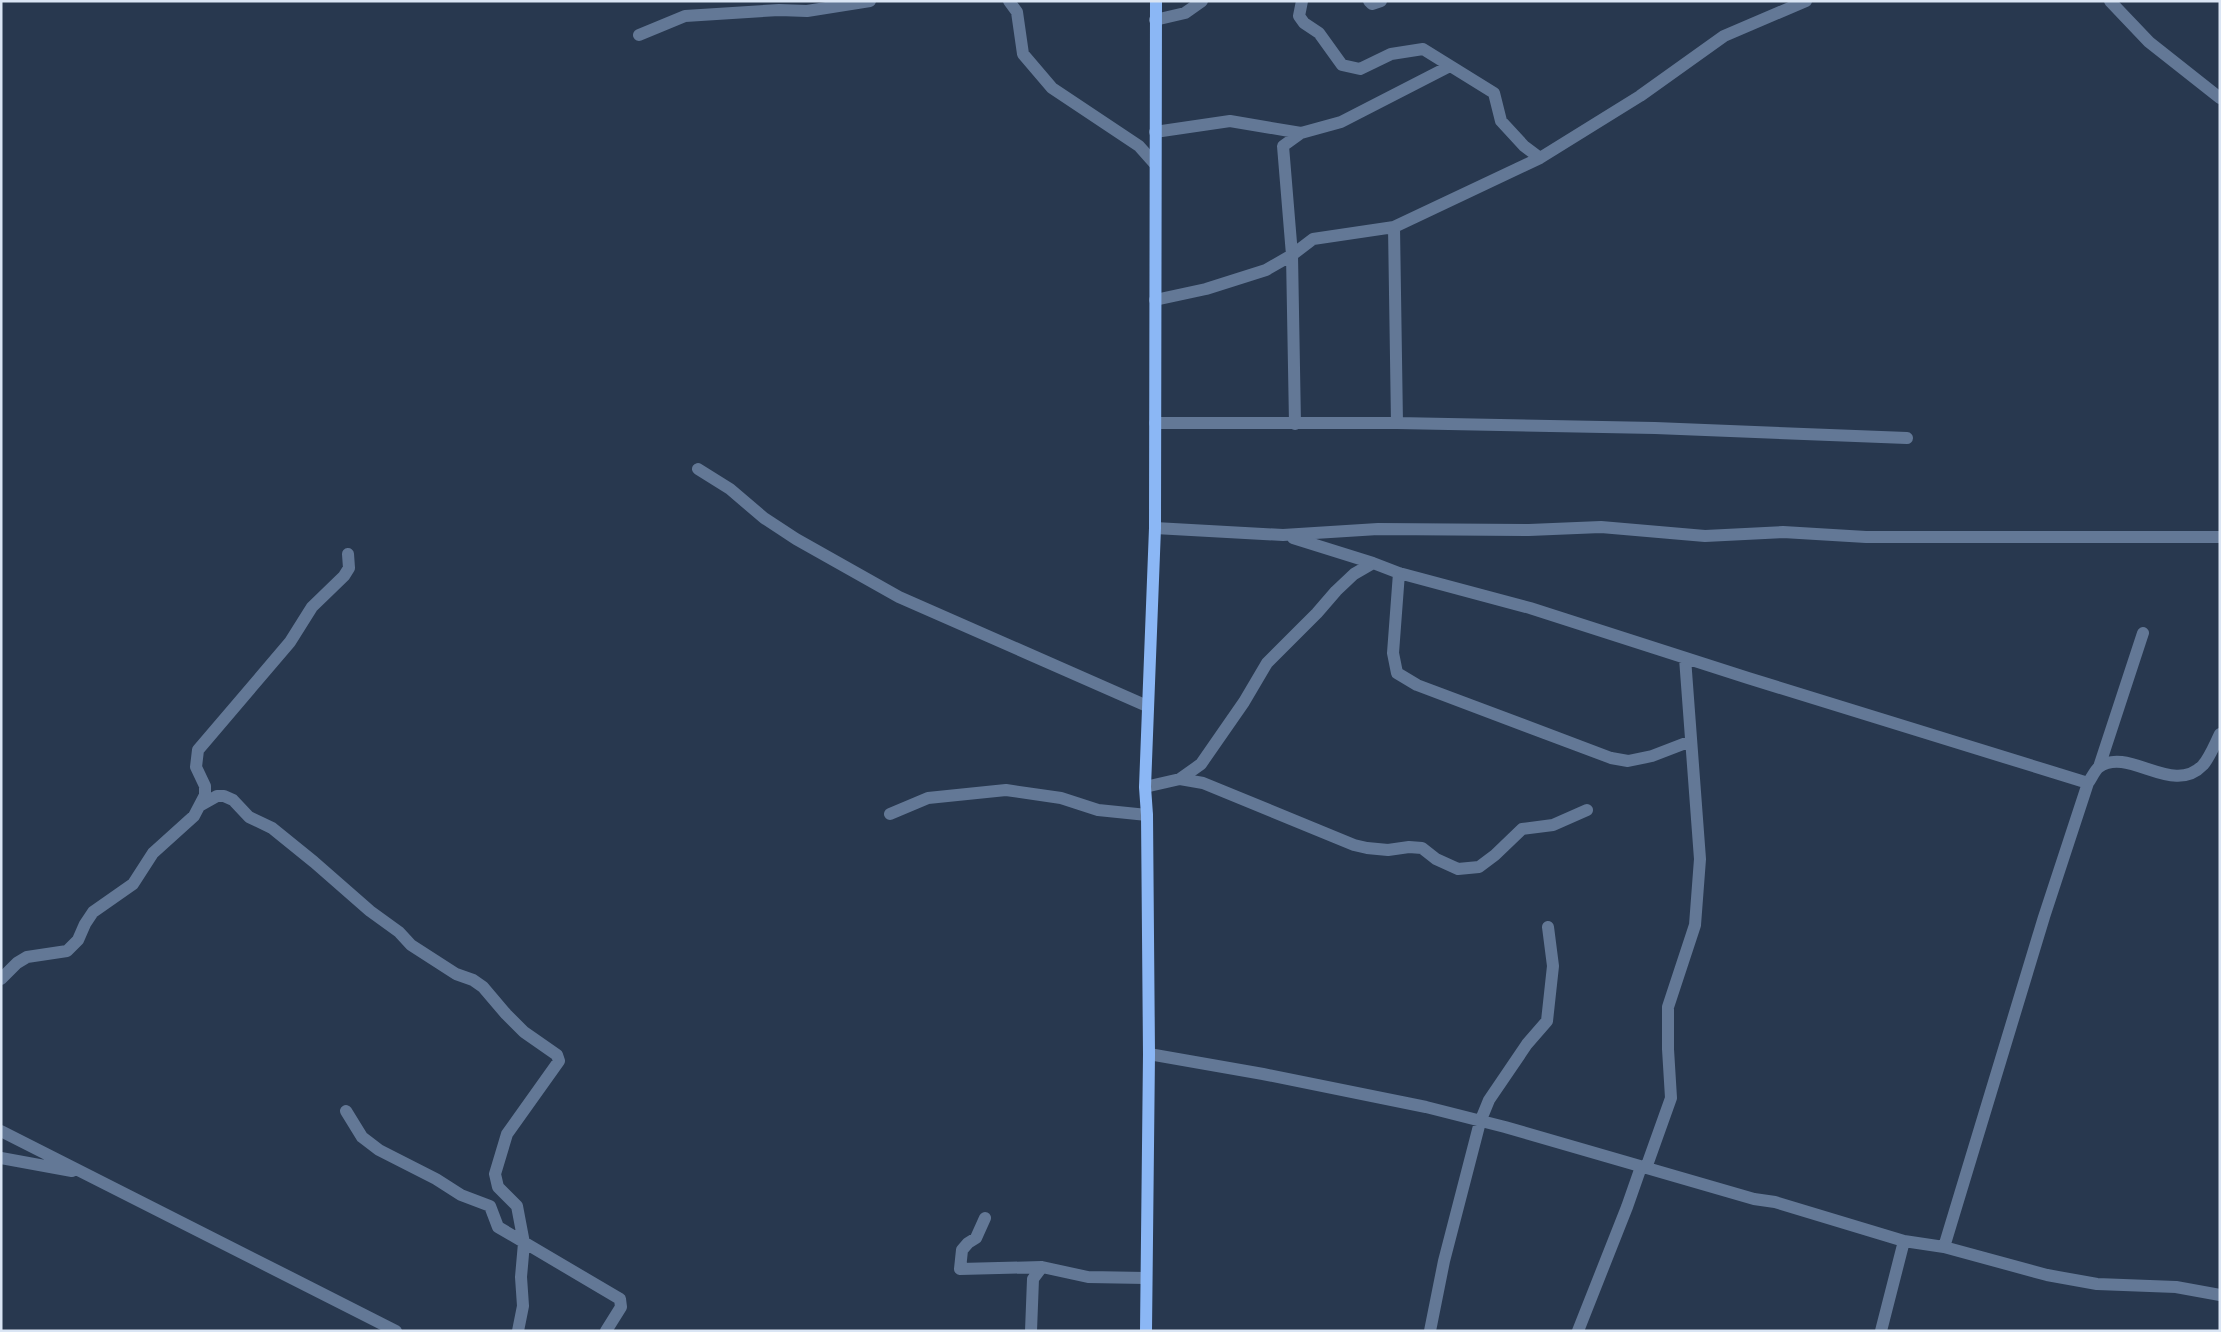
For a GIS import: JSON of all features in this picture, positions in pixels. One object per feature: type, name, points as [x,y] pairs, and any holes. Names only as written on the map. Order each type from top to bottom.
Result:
[{"type":"main road","points":[[1146,1331],[1149,1054],[1147,815],[1145,787],[1155,528],[1156,1]]},
{"type":"street","points":[[638,35],[685,16],[779,6],[807,11],[870,1]]},
{"type":"street","points":[[1009,1],[1017,12],[1023,54],[1052,88],[1139,146],[1155,164]]},
{"type":"street","points":[[1155,20],[1185,13],[1202,1]]},
{"type":"street","points":[[1302,1],[1298,16],[1304,24],[1319,33],[1342,65],[1360,69],[1391,54],[1423,49],[1494,92],[1501,121],[1524,146],[1540,158]]},
{"type":"street","points":[[1369,1],[1372,4],[1380,1]]},
{"type":"street","points":[[1154,300],[1206,289],[1266,270],[1292,255],[1313,239],[1394,227],[1540,158],[1640,96],[1724,36],[1806,1]]},
{"type":"street","points":[[2110,1],[2149,42],[2220,98]]},
{"type":"street","points":[[1295,424],[1292,255],[1283,146],[1302,133],[1341,122],[1450,66]]},
{"type":"street","points":[[1155,132],[1230,121],[1302,133]]},
{"type":"street","points":[[1394,227],[1397,423]]},
{"type":"street","points":[[1155,423],[1397,423],[1655,428],[1907,438]]},
{"type":"street","points":[[698,469],[730,489],[764,518],[796,539],[899,597],[1147,706]]},
{"type":"street","points":[[1155,528],[1284,535],[1378,529],[1529,530],[1602,527],[1705,536],[1783,532],[1866,537],[2220,537]]},
{"type":"street","points":[[1284,535],[1373,562],[1399,573],[1530,608],[2088,783]]},
{"type":"street","points":[[1,979],[17,963],[27,957],[67,951],[78,940],[84,924],[93,912],[133,884],[153,853],[194,816],[205,795],[206,786],[196,767],[198,750],[217,725],[290,642],[312,607],[344,576],[349,568],[348,554]]},
{"type":"street","points":[[1145,787],[1180,779],[1201,764],[1244,702],[1267,663],[1317,613],[1336,590],[1354,574],[1373,562]]},
{"type":"street","points":[[1399,573],[1393,653],[1398,672],[1417,684],[1619,760],[1628,761],[1652,756],[1691,741]]},
{"type":"street","points":[[1944,1247],[2044,917],[2088,783],[2099,768],[2143,633]]},
{"type":"street","points":[[1578,1331],[1671,1098],[1668,1007],[1695,925],[1700,859],[1685,658]]},
{"type":"street","points":[[2099,768],[2115,762],[2178,777],[2190,774],[2203,765],[2220,734]]},
{"type":"street","points":[[1180,779],[1203,783],[1354,845],[1388,850],[1409,847],[1422,848],[1436,859],[1458,869],[1479,868],[1495,856],[1522,829],[1553,825],[1587,810]]},
{"type":"street","points":[[890,814],[928,798],[1006,790],[1061,798],[1098,810],[1147,815]]},
{"type":"street","points":[[201,805],[217,796],[224,796],[233,800],[249,817],[272,828],[314,862],[370,912],[399,932],[412,945],[456,974],[473,980],[483,987],[518,1026],[557,1055],[560,1061],[508,1134],[495,1174],[498,1188],[517,1206],[524,1243],[521,1277],[523,1306],[518,1331]]},
{"type":"street","points":[[1430,1331],[1444,1261],[1480,1122],[1489,1100],[1526,1044],[1547,1021],[1551,996],[1552,966],[1548,927]]},
{"type":"street","points":[[1149,1054],[1254,1072],[1426,1107],[1754,1199],[1775,1202],[1904,1241],[1944,1247],[2047,1275],[2098,1284],[2176,1287],[2220,1294]]},
{"type":"street","points":[[346,1111],[362,1137],[379,1150],[436,1179],[461,1195],[490,1206],[498,1227],[620,1299],[620,1307],[606,1331]]},
{"type":"street","points":[[1,1131],[332,1296],[396,1331]]},
{"type":"street","points":[[1,1158],[69,1172],[77,1170]]},
{"type":"street","points":[[985,1218],[976,1238],[968,1242],[962,1250],[960,1269],[1042,1267],[1088,1277],[1146,1278]]},
{"type":"street","points":[[1881,1331],[1904,1241]]},
{"type":"street","points":[[1031,1331],[1033,1279],[1042,1267]]}]
